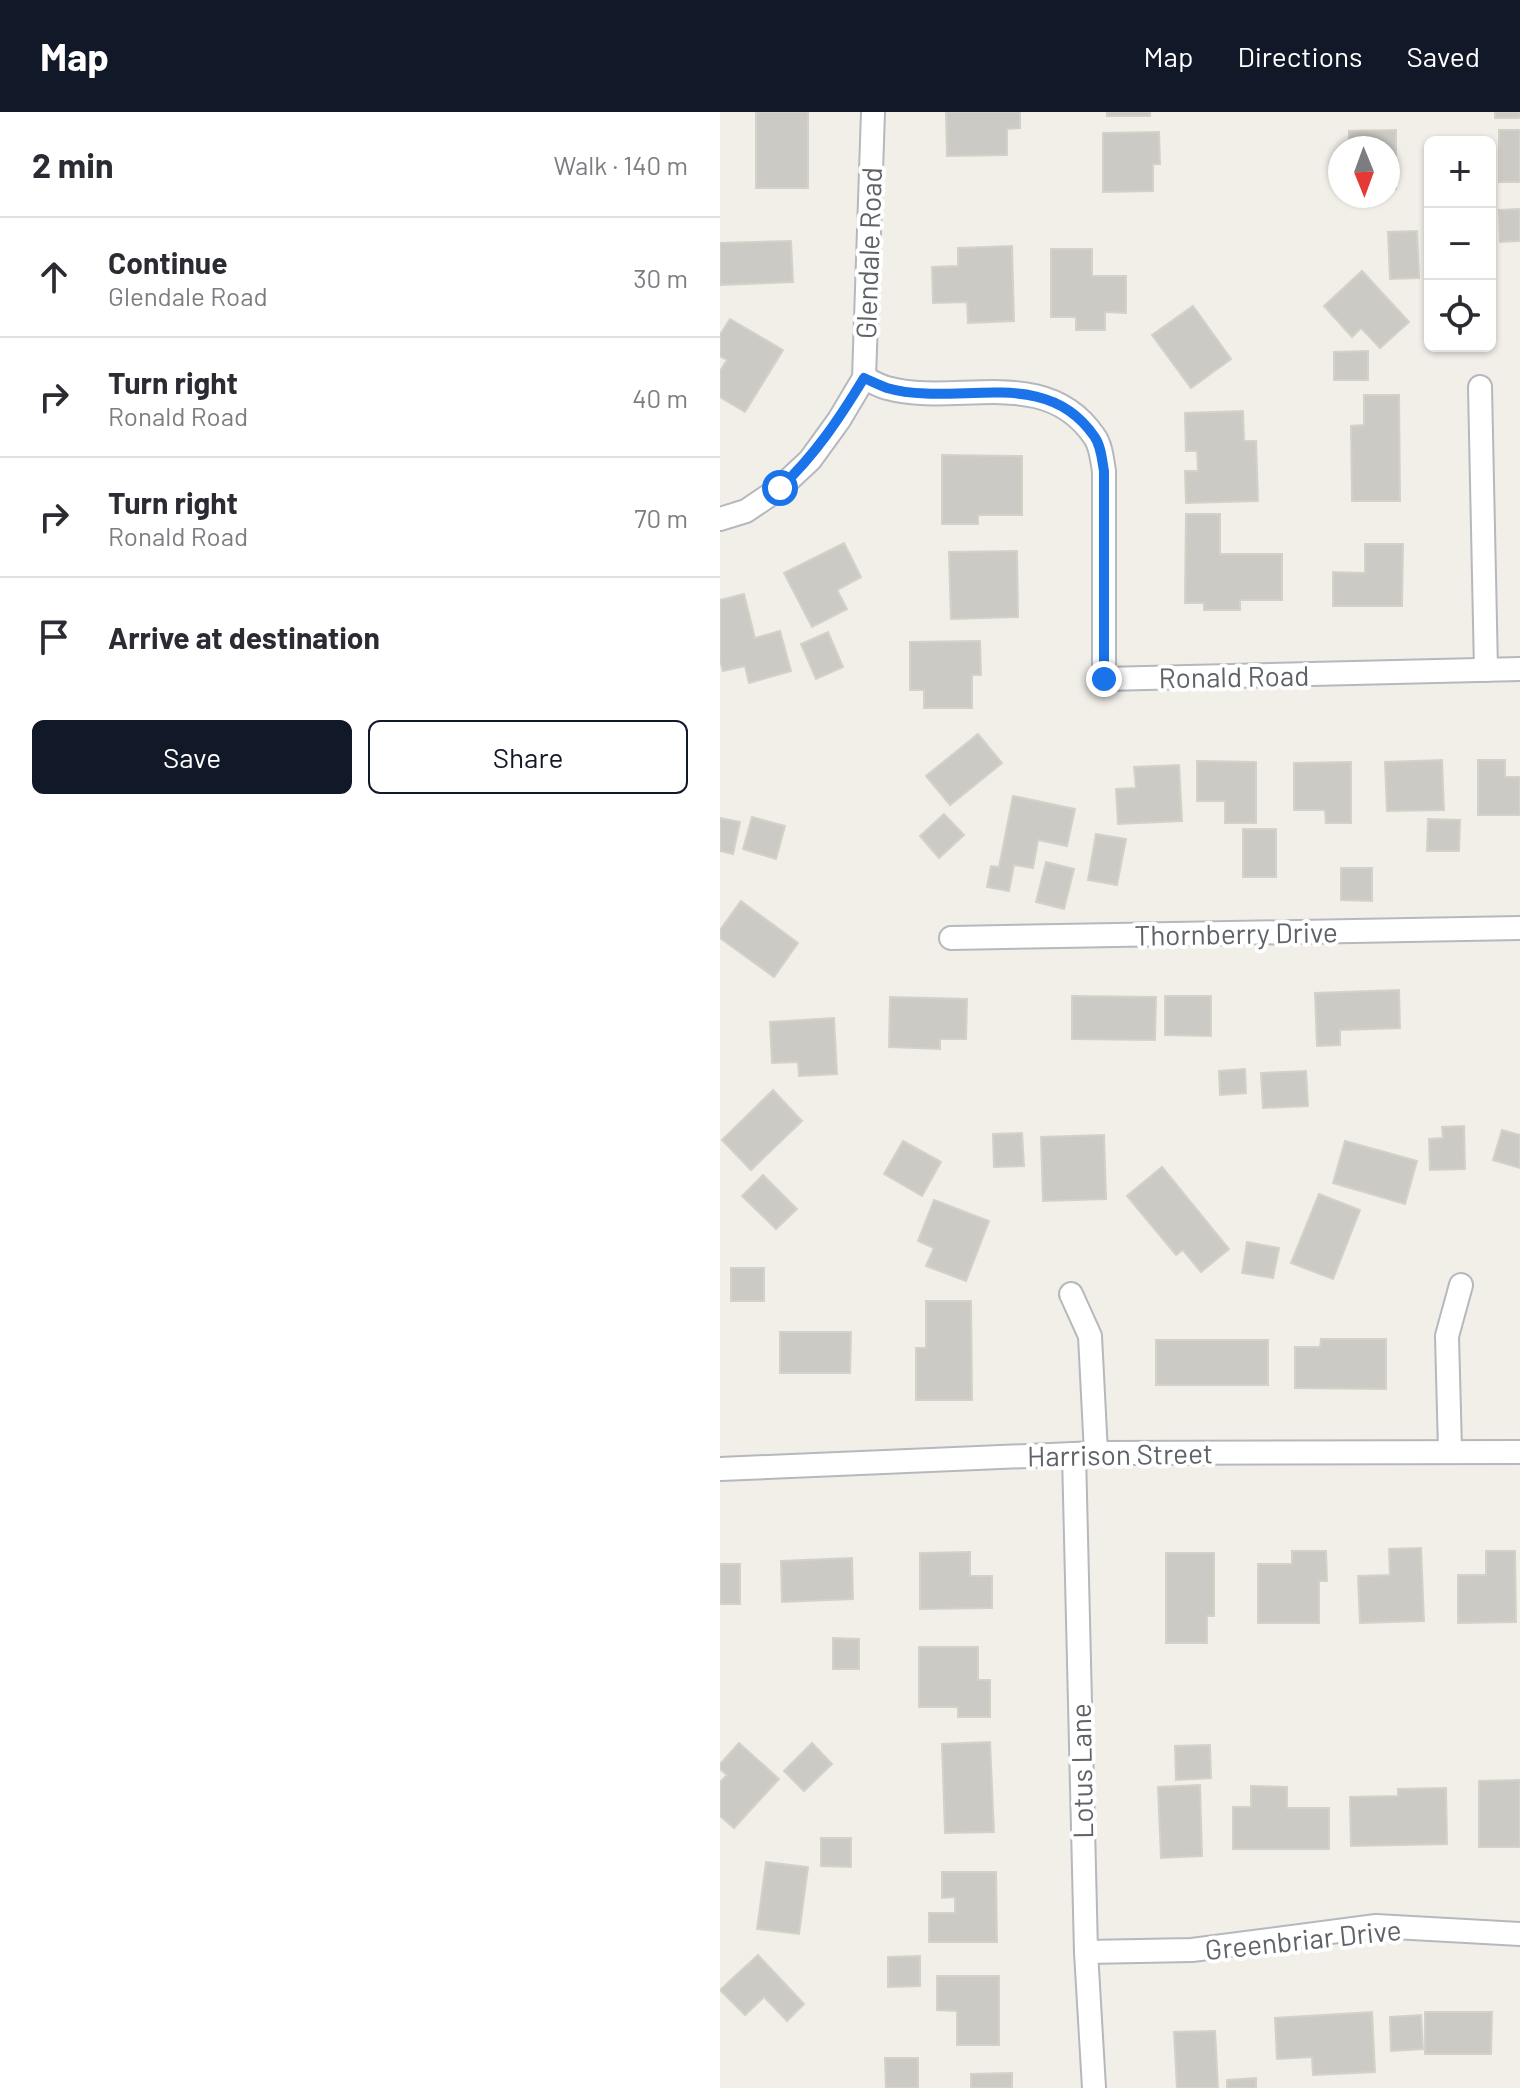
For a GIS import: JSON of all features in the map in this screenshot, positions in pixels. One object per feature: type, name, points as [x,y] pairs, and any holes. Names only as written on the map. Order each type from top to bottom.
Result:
[{"type":"street","name":"Glendale Road","points":[[720,519],[746,511],[769,496],[810,460],[864,378],[873,112]]},
{"type":"street","name":"Ronald Road","points":[[864,378],[887,388],[910,391],[1022,393],[1051,400],[1075,414],[1096,438],[1104,471],[1104,679],[1520,669]]},
{"type":"street","points":[[1480,387],[1486,670]]},
{"type":"street","name":"Thornberry Drive","points":[[951,938],[1520,928]]},
{"type":"street","points":[[1450,1450],[1447,1336],[1461,1285]]},
{"type":"street","name":"Lotus Lane","points":[[1071,1294],[1090,1336],[1085,1454],[1086,1952],[1094,2088]]},
{"type":"street","name":"Harrison Street","points":[[720,1469],[1085,1454],[1520,1452]]},
{"type":"street","name":"Greenbriar Drive","points":[[1086,1952],[1192,1950],[1376,1926],[1520,1934]]},
{"type":"building","points":[[756,112],[808,112],[808,188],[756,188]]},
{"type":"building","points":[[946,112],[1020,112],[1020,128],[1007,129],[1007,155],[947,156]]},
{"type":"building","points":[[1107,112],[1150,112],[1150,116],[1107,116]]},
{"type":"building","points":[[1495,112],[1520,112],[1520,118],[1495,118]]},
{"type":"building","points":[[1396,130],[1396,136],[1349,136],[1349,131]]},
{"type":"building","points":[[1499,130],[1520,130],[1520,182],[1499,182]]},
{"type":"building","points":[[1159,132],[1160,164],[1153,164],[1153,191],[1103,192],[1103,133]]},
{"type":"building","points":[[1520,209],[1520,241],[1500,242],[1499,210]]},
{"type":"building","points":[[1417,231],[1419,278],[1390,279],[1388,232]]},
{"type":"building","points":[[791,241],[793,282],[720,285],[720,243]]},
{"type":"building","points":[[1012,246],[1014,321],[968,323],[967,302],[933,303],[932,267],[958,266],[958,248]]},
{"type":"building","points":[[1051,249],[1092,249],[1092,276],[1126,276],[1126,313],[1105,312],[1105,330],[1076,330],[1076,317],[1051,317]]},
{"type":"building","points":[[1362,271],[1409,322],[1380,348],[1361,328],[1352,337],[1324,306]]},
{"type":"building","points":[[1193,306],[1231,359],[1191,388],[1152,335]]},
{"type":"building","points":[[730,319],[783,350],[745,412],[720,397],[720,371],[727,360],[720,356],[720,335]]},
{"type":"building","points":[[1368,351],[1368,380],[1334,380],[1334,352]]},
{"type":"building","points":[[1364,395],[1399,395],[1400,501],[1352,501],[1351,426],[1364,425]]},
{"type":"building","points":[[1243,411],[1244,441],[1256,441],[1258,501],[1186,503],[1185,471],[1198,471],[1197,451],[1186,451],[1185,413]]},
{"type":"building","points":[[942,455],[1022,456],[1022,515],[978,515],[978,524],[942,524]]},
{"type":"building","points":[[1186,514],[1220,514],[1220,554],[1282,554],[1282,600],[1240,600],[1240,610],[1204,610],[1204,603],[1185,603]]},
{"type":"building","points":[[844,543],[861,577],[837,590],[847,609],[812,627],[784,573]]},
{"type":"building","points":[[1365,544],[1403,544],[1402,606],[1333,606],[1333,572],[1365,573]]},
{"type":"building","points":[[1017,551],[1018,617],[951,619],[949,552]]},
{"type":"building","points":[[744,594],[755,638],[780,631],[791,671],[749,683],[745,666],[723,671],[720,660],[720,600]]},
{"type":"building","points":[[828,632],[843,667],[816,679],[801,644]]},
{"type":"building","points":[[980,641],[981,675],[972,675],[972,708],[924,708],[924,690],[910,690],[910,642]]},
{"type":"building","points":[[978,734],[1002,763],[950,805],[926,776]]},
{"type":"building","points":[[1442,760],[1444,810],[1387,811],[1385,762]]},
{"type":"building","points":[[1478,760],[1505,760],[1505,777],[1520,777],[1520,815],[1478,815]]},
{"type":"building","points":[[1197,761],[1256,762],[1256,823],[1225,823],[1225,801],[1197,801]]},
{"type":"building","points":[[1351,762],[1351,823],[1326,823],[1325,810],[1294,810],[1294,763]]},
{"type":"building","points":[[1179,765],[1182,821],[1118,824],[1116,789],[1136,788],[1134,767]]},
{"type":"building","points":[[1013,796],[1075,809],[1067,846],[1038,840],[1033,868],[1014,865],[1009,891],[987,887],[991,866],[999,867]]},
{"type":"building","points":[[944,814],[964,835],[939,858],[920,836]]},
{"type":"building","points":[[752,817],[785,826],[776,859],[743,849]]},
{"type":"building","points":[[720,818],[740,822],[733,854],[720,851]]},
{"type":"building","points":[[1428,819],[1460,820],[1459,851],[1427,851]]},
{"type":"building","points":[[1243,829],[1276,829],[1276,877],[1243,877]]},
{"type":"building","points":[[1096,834],[1126,839],[1117,885],[1088,880]]},
{"type":"building","points":[[1046,862],[1074,869],[1064,909],[1036,902]]},
{"type":"building","points":[[1341,868],[1372,868],[1372,901],[1341,900]]},
{"type":"building","points":[[741,901],[798,943],[774,977],[720,938],[720,930]]},
{"type":"building","points":[[1399,990],[1400,1028],[1340,1030],[1340,1045],[1317,1046],[1315,993]]},
{"type":"building","points":[[1072,996],[1156,997],[1155,1040],[1072,1039]]},
{"type":"building","points":[[1165,996],[1211,996],[1211,1036],[1165,1035]]},
{"type":"building","points":[[890,997],[967,999],[966,1039],[940,1039],[940,1049],[889,1047]]},
{"type":"building","points":[[834,1018],[837,1074],[799,1076],[798,1062],[772,1063],[770,1022]]},
{"type":"building","points":[[1245,1069],[1246,1093],[1220,1095],[1219,1071]]},
{"type":"building","points":[[1306,1071],[1308,1106],[1263,1108],[1261,1073]]},
{"type":"building","points":[[773,1090],[802,1121],[751,1170],[722,1140]]},
{"type":"building","points":[[1464,1126],[1465,1169],[1430,1170],[1429,1139],[1443,1138],[1442,1127]]},
{"type":"building","points":[[1502,1130],[1520,1135],[1520,1168],[1493,1160]]},
{"type":"building","points":[[1022,1133],[1024,1166],[994,1167],[993,1134]]},
{"type":"building","points":[[1104,1135],[1106,1199],[1043,1201],[1041,1137]]},
{"type":"building","points":[[903,1141],[941,1162],[922,1196],[884,1174]]},
{"type":"building","points":[[1345,1141],[1417,1161],[1405,1204],[1333,1183]]},
{"type":"building","points":[[1162,1167],[1229,1249],[1201,1272],[1183,1250],[1176,1255],[1127,1196]]},
{"type":"building","points":[[763,1175],[797,1209],[776,1229],[742,1196]]},
{"type":"building","points":[[1319,1194],[1360,1210],[1333,1279],[1291,1263]]},
{"type":"building","points":[[934,1200],[989,1221],[966,1281],[926,1266],[934,1248],[918,1241]]},
{"type":"building","points":[[1247,1242],[1279,1248],[1273,1278],[1242,1273]]},
{"type":"building","points":[[731,1268],[764,1268],[764,1301],[731,1301]]},
{"type":"building","points":[[926,1301],[971,1301],[972,1400],[916,1400],[916,1348],[926,1348]]},
{"type":"building","points":[[780,1332],[851,1332],[850,1373],[780,1373]]},
{"type":"building","points":[[1321,1339],[1386,1339],[1386,1389],[1295,1388],[1295,1347],[1320,1347]]},
{"type":"building","points":[[1156,1340],[1268,1340],[1268,1385],[1156,1385]]},
{"type":"building","points":[[1421,1548],[1424,1621],[1360,1623],[1358,1576],[1390,1575],[1389,1549]]},
{"type":"building","points":[[1292,1551],[1326,1551],[1327,1581],[1319,1581],[1319,1623],[1258,1623],[1258,1564],[1292,1564]]},
{"type":"building","points":[[1486,1551],[1515,1551],[1516,1622],[1458,1623],[1458,1575],[1486,1575]]},
{"type":"building","points":[[970,1552],[970,1576],[992,1576],[992,1608],[920,1609],[920,1553]]},
{"type":"building","points":[[1166,1553],[1214,1553],[1214,1616],[1207,1616],[1207,1643],[1166,1643]]},
{"type":"building","points":[[852,1558],[853,1599],[782,1602],[781,1561]]},
{"type":"building","points":[[720,1564],[740,1564],[740,1604],[720,1604]]},
{"type":"building","points":[[833,1638],[859,1639],[859,1669],[833,1669]]},
{"type":"building","points":[[919,1647],[978,1647],[978,1680],[990,1680],[990,1717],[958,1717],[958,1707],[919,1707]]},
{"type":"building","points":[[990,1742],[994,1832],[945,1833],[942,1744]]},
{"type":"building","points":[[739,1743],[779,1779],[734,1828],[720,1816],[720,1782],[727,1775],[720,1769],[720,1764]]},
{"type":"building","points":[[812,1743],[832,1764],[804,1791],[784,1771]]},
{"type":"building","points":[[1210,1745],[1211,1778],[1176,1780],[1175,1746]]},
{"type":"building","points":[[1520,1780],[1520,1847],[1479,1847],[1479,1781]]},
{"type":"building","points":[[1200,1785],[1202,1856],[1161,1858],[1158,1787]]},
{"type":"building","points":[[1251,1786],[1287,1787],[1287,1808],[1329,1808],[1329,1849],[1233,1849],[1233,1807],[1251,1807]]},
{"type":"building","points":[[1446,1788],[1447,1844],[1351,1846],[1350,1797],[1398,1796],[1398,1789]]},
{"type":"building","points":[[821,1838],[851,1838],[851,1867],[821,1866]]},
{"type":"building","points":[[766,1862],[808,1867],[799,1934],[757,1929]]},
{"type":"building","points":[[942,1872],[996,1872],[997,1942],[929,1942],[929,1913],[955,1913],[955,1897],[942,1898]]},
{"type":"building","points":[[758,1955],[804,2004],[787,2021],[764,1997],[745,2015],[720,1990]]},
{"type":"building","points":[[920,1956],[920,1986],[888,1987],[888,1957]]},
{"type":"building","points":[[937,1976],[999,1976],[999,2045],[957,2045],[957,2011],[937,2010]]},
{"type":"building","points":[[1372,2012],[1375,2072],[1313,2075],[1312,2057],[1277,2059],[1275,2018]]},
{"type":"building","points":[[1425,2012],[1492,2012],[1491,2054],[1425,2054]]},
{"type":"building","points":[[1421,2015],[1423,2049],[1391,2051],[1390,2017]]},
{"type":"building","points":[[1215,2031],[1218,2088],[1177,2088],[1174,2032]]},
{"type":"building","points":[[885,2058],[918,2058],[918,2088],[886,2088]]},
{"type":"building","points":[[1012,2073],[1012,2088],[971,2088],[971,2074]]},
{"type":"building","points":[[1256,2078],[1256,2088],[1227,2088],[1227,2080]]},
{"type":"route","points":[[780,488],[810,460],[864,378],[887,388],[910,391],[1022,393],[1051,400],[1075,414],[1096,438],[1104,471],[1104,679]]}]
